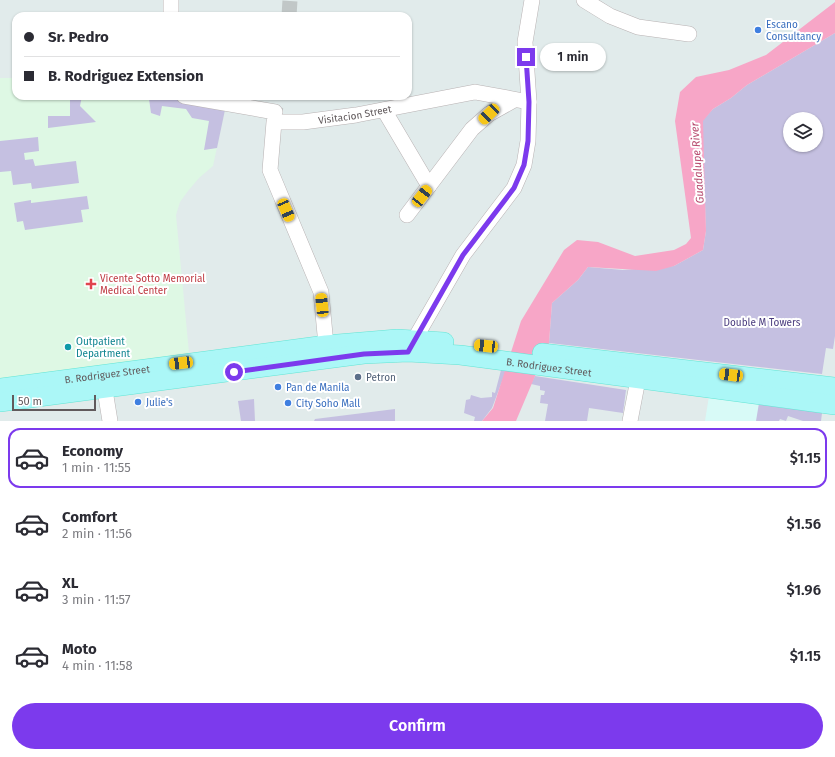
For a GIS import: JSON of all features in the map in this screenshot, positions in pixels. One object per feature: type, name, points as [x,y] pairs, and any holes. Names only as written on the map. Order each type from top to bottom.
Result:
[{"type":"main road","name":"B. Rodriguez Street","points":[[0,402],[104,380],[326,345],[411,345],[499,354],[639,372],[835,405]]},
{"type":"main road","name":"B. Rodriguez Street","points":[[0,388],[104,380],[364,354],[411,345]]},
{"type":"main road","name":"B. Rodriguez Street","points":[[639,372],[835,387]]},
{"type":"street","points":[[171,0],[171,12]]},
{"type":"street","points":[[411,345],[463,255],[514,188],[524,165],[528,141],[529,102],[525,42],[532,0]]},
{"type":"street","points":[[584,0],[610,16],[638,27],[689,34]]},
{"type":"street","name":"Visitacion Street","points":[[201,100],[274,117],[303,122],[384,110],[476,92],[529,102]]},
{"type":"street","points":[[407,215],[472,130],[489,114],[514,100]]},
{"type":"street","points":[[384,110],[429,186]]},
{"type":"street","points":[[274,117],[270,170],[321,292],[326,345]]},
{"type":"street","points":[[630,421],[639,372]]},
{"type":"street","points":[[104,380],[110,421]]},
{"type":"shaded area","name":"Vicente Sotto Memorial Medical Center","points":[[0,78],[12,78],[12,100],[177,100],[225,110],[213,166],[199,178],[188,191],[180,202],[176,215],[189,353],[0,381]]},
{"type":"shaded area","points":[[709,396],[775,406],[773,421],[705,421]]},
{"type":"green space","name":"Double M Towers","points":[[835,33],[835,336],[833,349],[826,348],[822,374],[549,343],[552,303],[578,280],[588,267],[623,270],[674,266],[703,250],[706,231],[702,121],[713,109],[731,98],[747,85]]},
{"type":"green space","points":[[70,100],[81,100],[80,106],[96,122],[48,128],[48,116],[70,116]]},
{"type":"green space","points":[[149,100],[177,100],[225,110],[217,148],[204,150],[209,121],[192,118],[186,109],[162,106],[160,116],[151,113]]},
{"type":"green space","points":[[38,137],[39,151],[24,153],[25,160],[33,159],[35,166],[76,161],[79,183],[32,189],[31,183],[13,185],[11,171],[0,172],[0,141]]},
{"type":"green space","points":[[87,196],[89,209],[81,210],[83,222],[25,230],[23,221],[17,222],[14,203],[31,200],[31,203]]},
{"type":"green space","points":[[501,370],[506,371],[492,408],[482,421],[474,421],[475,417],[464,413],[466,400],[470,399],[471,395],[481,398],[492,397],[492,392],[495,393]]},
{"type":"green space","points":[[535,376],[626,390],[623,413],[589,408],[587,421],[545,421],[548,404],[540,403],[541,395],[544,395],[545,391],[540,390],[540,386],[531,384]]},
{"type":"green space","points":[[254,399],[255,421],[241,421],[238,401]]},
{"type":"green space","points":[[759,403],[822,413],[821,421],[803,421],[788,416],[786,421],[780,419],[779,421],[756,421]]},
{"type":"green space","points":[[395,409],[395,421],[314,421],[315,419]]},
{"type":"water","name":"Guadalupe River","points":[[835,2],[835,33],[747,85],[731,98],[713,109],[703,121],[706,231],[703,250],[674,266],[656,271],[588,267],[578,280],[552,303],[549,343],[516,421],[482,421],[493,408],[521,321],[564,250],[577,240],[598,242],[635,256],[674,250],[686,244],[691,238],[675,121],[680,92],[696,77],[729,70],[766,55]]},
{"type":"tunnel","points":[[289,12],[290,0]]},
{"type":"tunnel","points":[[274,122],[277,100]]},
{"type":"place","name":"Escano Consultancy","points":[[758,30]]},
{"type":"place","name":"Vicente Sotto Memorial Medical Center","points":[[91,284]]},
{"type":"place","name":"Outpatient Department","points":[[68,347]]},
{"type":"place","name":"Petron","points":[[358,377]]},
{"type":"place","name":"Pan de Manila","points":[[278,387]]},
{"type":"place","name":"Julie's","points":[[138,402]]},
{"type":"place","name":"City Soho Mall","points":[[288,403]]},
{"type":"route","points":[[234,372],[364,354],[408,352],[414,338],[463,255],[514,188],[524,165],[528,141],[529,102],[526,57]]}]
